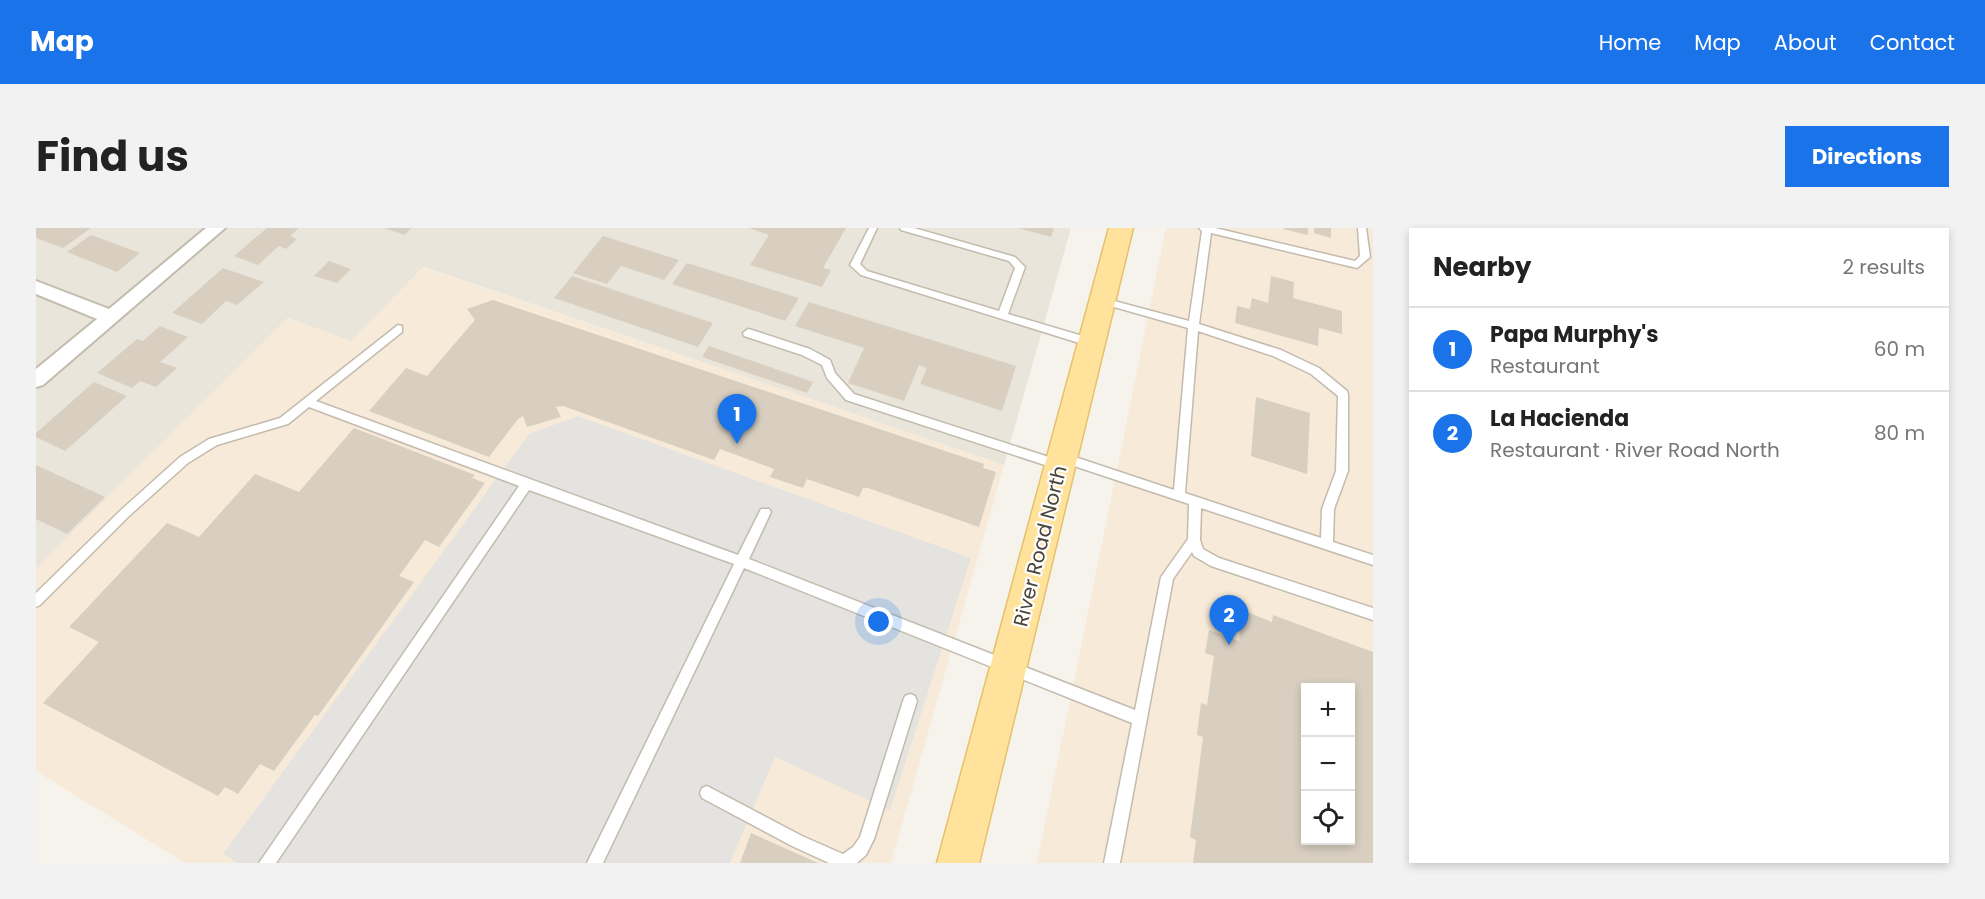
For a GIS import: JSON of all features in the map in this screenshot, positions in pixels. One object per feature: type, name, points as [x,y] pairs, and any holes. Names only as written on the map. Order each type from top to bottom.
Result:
[{"type":"main road","name":"River Road North","points":[[958,863],[1121,228]]},
{"type":"street","points":[[36,380],[218,228]]},
{"type":"street","points":[[36,287],[111,317]]},
{"type":"lane","points":[[873,228],[855,265],[864,273],[1092,343]]},
{"type":"lane","points":[[904,228],[1012,259],[1020,267],[1002,315]]},
{"type":"lane","points":[[1179,496],[1194,326],[1206,228],[1357,265],[1365,257],[1362,228]]},
{"type":"lane","points":[[1103,301],[1277,352],[1315,371],[1343,394],[1342,471],[1328,509],[1327,545]]},
{"type":"lane","points":[[36,601],[125,513],[184,460],[213,442],[284,421],[398,329]]},
{"type":"lane","points":[[748,333],[806,352],[826,363],[831,375],[850,397],[1179,496],[1373,560]]},
{"type":"lane","points":[[308,402],[741,561],[1008,669],[1140,719]]},
{"type":"lane","points":[[267,863],[527,484]]},
{"type":"lane","points":[[1195,502],[1194,540],[1198,552],[1215,562],[1373,614]]},
{"type":"lane","points":[[595,863],[765,512]]},
{"type":"lane","points":[[1112,863],[1167,577],[1194,540]]},
{"type":"lane","points":[[708,793],[797,841],[844,862],[854,857],[863,848],[867,839],[910,701]]},
{"type":"shaded area","points":[[36,228],[1071,228],[1004,465],[424,267],[351,341],[288,318],[36,569]]},
{"type":"shaded area","points":[[1166,228],[1373,228],[1373,863],[1037,863]]},
{"type":"shaded area","points":[[423,267],[1004,465],[891,863],[185,863],[36,771],[36,569],[288,318],[351,341]]},
{"type":"shaded area","points":[[578,416],[971,558],[890,810],[775,757],[730,863],[238,863],[223,854],[529,434]]},
{"type":"building","points":[[36,228],[91,228],[63,248],[36,238]]},
{"type":"building","points":[[267,228],[299,228],[290,236],[297,239],[286,249],[279,246],[258,265],[234,256]]},
{"type":"building","points":[[384,228],[411,228],[405,235]]},
{"type":"building","points":[[749,228],[846,228],[823,268],[831,270],[822,287],[750,265],[769,235]]},
{"type":"building","points":[[1018,228],[1054,228],[1051,237]]},
{"type":"building","points":[[1284,228],[1308,228],[1308,235],[1283,229]]},
{"type":"building","points":[[1314,228],[1331,228],[1331,238],[1314,233]]},
{"type":"building","points":[[91,235],[140,253],[117,272],[67,252]]},
{"type":"building","points":[[603,236],[679,260],[664,280],[621,266],[607,284],[573,273]]},
{"type":"building","points":[[329,261],[351,269],[337,283],[314,276]]},
{"type":"building","points":[[687,263],[799,298],[785,321],[672,284]]},
{"type":"building","points":[[223,268],[264,282],[237,305],[226,301],[202,324],[172,313]]},
{"type":"building","points":[[572,276],[713,323],[698,347],[554,298]]},
{"type":"building","points":[[1271,276],[1294,282],[1293,298],[1342,311],[1342,334],[1319,328],[1318,346],[1235,323],[1237,306],[1250,309],[1252,298],[1268,303]]},
{"type":"building","points":[[493,300],[984,464],[983,468],[996,472],[979,527],[868,488],[863,488],[859,497],[807,479],[803,488],[770,477],[774,469],[720,449],[714,460],[563,406],[556,407],[561,417],[527,427],[523,416],[518,419],[489,457],[369,411],[406,368],[427,376],[475,320],[467,309]]},
{"type":"building","points":[[809,302],[1016,366],[1002,411],[920,384],[927,368],[919,365],[904,401],[848,383],[864,348],[795,326]]},
{"type":"building","points":[[160,326],[188,337],[160,362],[177,368],[156,387],[140,381],[132,388],[97,373],[137,339],[143,341]]},
{"type":"building","points":[[709,346],[813,382],[807,393],[702,357]]},
{"type":"building","points":[[94,382],[127,396],[65,451],[36,437],[36,433]]},
{"type":"building","points":[[1256,397],[1310,413],[1307,474],[1251,456]]},
{"type":"building","points":[[354,428],[475,475],[472,478],[485,483],[439,547],[425,540],[399,576],[414,582],[318,716],[315,715],[274,771],[260,764],[238,794],[225,787],[218,796],[43,703],[99,642],[69,627],[167,523],[199,537],[255,474],[299,492]]},
{"type":"building","points":[[36,465],[105,497],[67,534],[36,519]]},
{"type":"building","points":[[1242,610],[1272,622],[1273,615],[1373,652],[1373,863],[1193,863],[1196,840],[1190,837],[1203,737],[1197,735],[1201,703],[1207,705],[1214,656],[1205,653],[1209,630],[1239,641]]},
{"type":"building","points":[[751,833],[818,863],[740,863]]},
{"type":"place","name":"Papa Murphy's","points":[[737,444]]},
{"type":"place","name":"La Hacienda","points":[[1229,645]]}]
